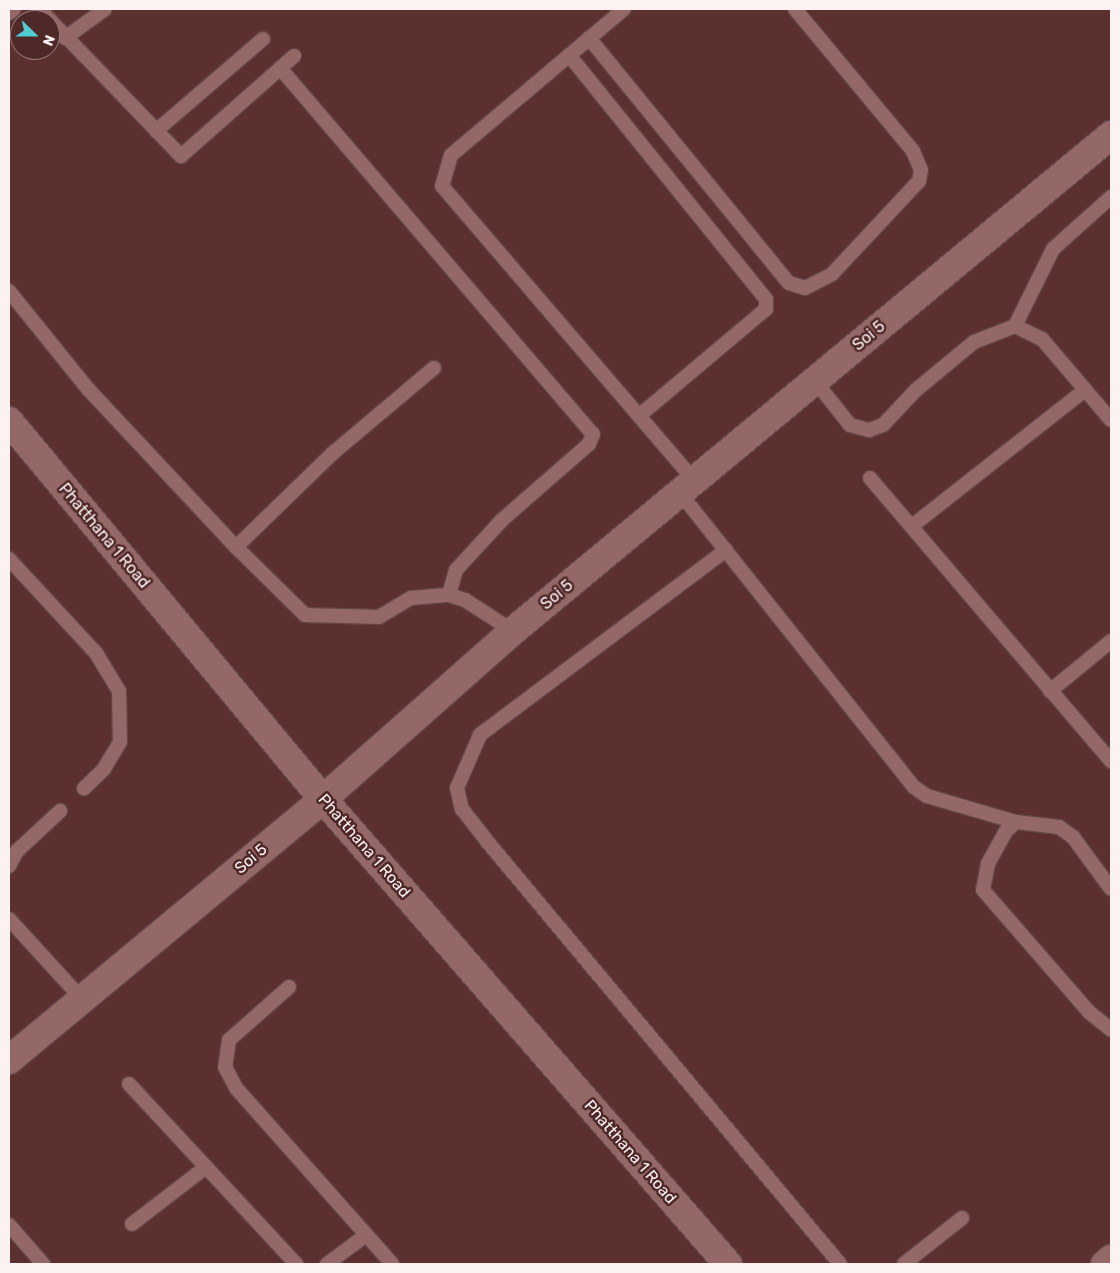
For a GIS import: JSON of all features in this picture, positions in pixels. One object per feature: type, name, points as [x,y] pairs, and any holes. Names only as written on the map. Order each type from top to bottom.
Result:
[{"type":"street","name":"Soi 5","points":[[9,1060],[73,990],[323,799],[508,628],[688,487],[1111,135]]},
{"type":"street","name":"Phatthana 1 Road","points":[[9,421],[323,799],[728,1264]]},
{"type":"street","points":[[1104,1264],[1111,1259]]},
{"type":"lane","points":[[9,13],[14,9]]},
{"type":"lane","points":[[65,38],[105,9]]},
{"type":"lane","points":[[624,9],[451,155],[442,186],[640,416],[688,487],[726,550],[914,787],[927,796],[1016,822],[1059,827],[1073,837],[1111,889]]},
{"type":"lane","points":[[589,38],[788,283],[805,288],[832,274],[919,181],[921,170],[913,151],[795,9]]},
{"type":"lane","points":[[60,32],[175,154],[185,155],[294,56]]},
{"type":"lane","points":[[156,132],[263,39]]},
{"type":"lane","points":[[569,55],[766,299],[766,309],[640,416]]},
{"type":"lane","points":[[280,68],[593,434],[589,444],[502,520],[456,570],[450,595]]},
{"type":"lane","points":[[815,381],[850,425],[869,430],[883,425],[916,390],[974,342],[1015,326],[1053,249],[1111,197]]},
{"type":"lane","points":[[9,291],[89,390],[236,547],[305,615],[379,617],[411,598],[450,595],[465,600],[508,628]]},
{"type":"lane","points":[[1015,326],[1042,339],[1111,420]]},
{"type":"lane","points":[[236,547],[333,453],[434,368]]},
{"type":"lane","points":[[912,526],[1085,390]]},
{"type":"lane","points":[[870,478],[1111,761]]},
{"type":"lane","points":[[726,550],[480,735],[457,788],[462,809],[486,840],[840,1264]]},
{"type":"lane","points":[[9,559],[96,653],[119,692],[120,742],[104,769],[84,788]]},
{"type":"lane","points":[[1050,691],[1111,640]]},
{"type":"lane","points":[[9,866],[17,851],[60,811]]},
{"type":"lane","points":[[1016,822],[1006,831],[988,864],[983,890],[1089,1012],[1111,1030]]},
{"type":"lane","points":[[9,916],[73,990]]},
{"type":"lane","points":[[289,986],[229,1040],[224,1067],[236,1088],[392,1264]]},
{"type":"lane","points":[[129,1084],[296,1264]]},
{"type":"lane","points":[[132,1224],[206,1168]]},
{"type":"lane","points":[[904,1264],[962,1218]]},
{"type":"lane","points":[[9,1226],[43,1264]]},
{"type":"lane","points":[[327,1264],[366,1235]]},
{"type":"shaded area","points":[[9,9],[1111,9],[1111,1264],[9,1264]]}]
